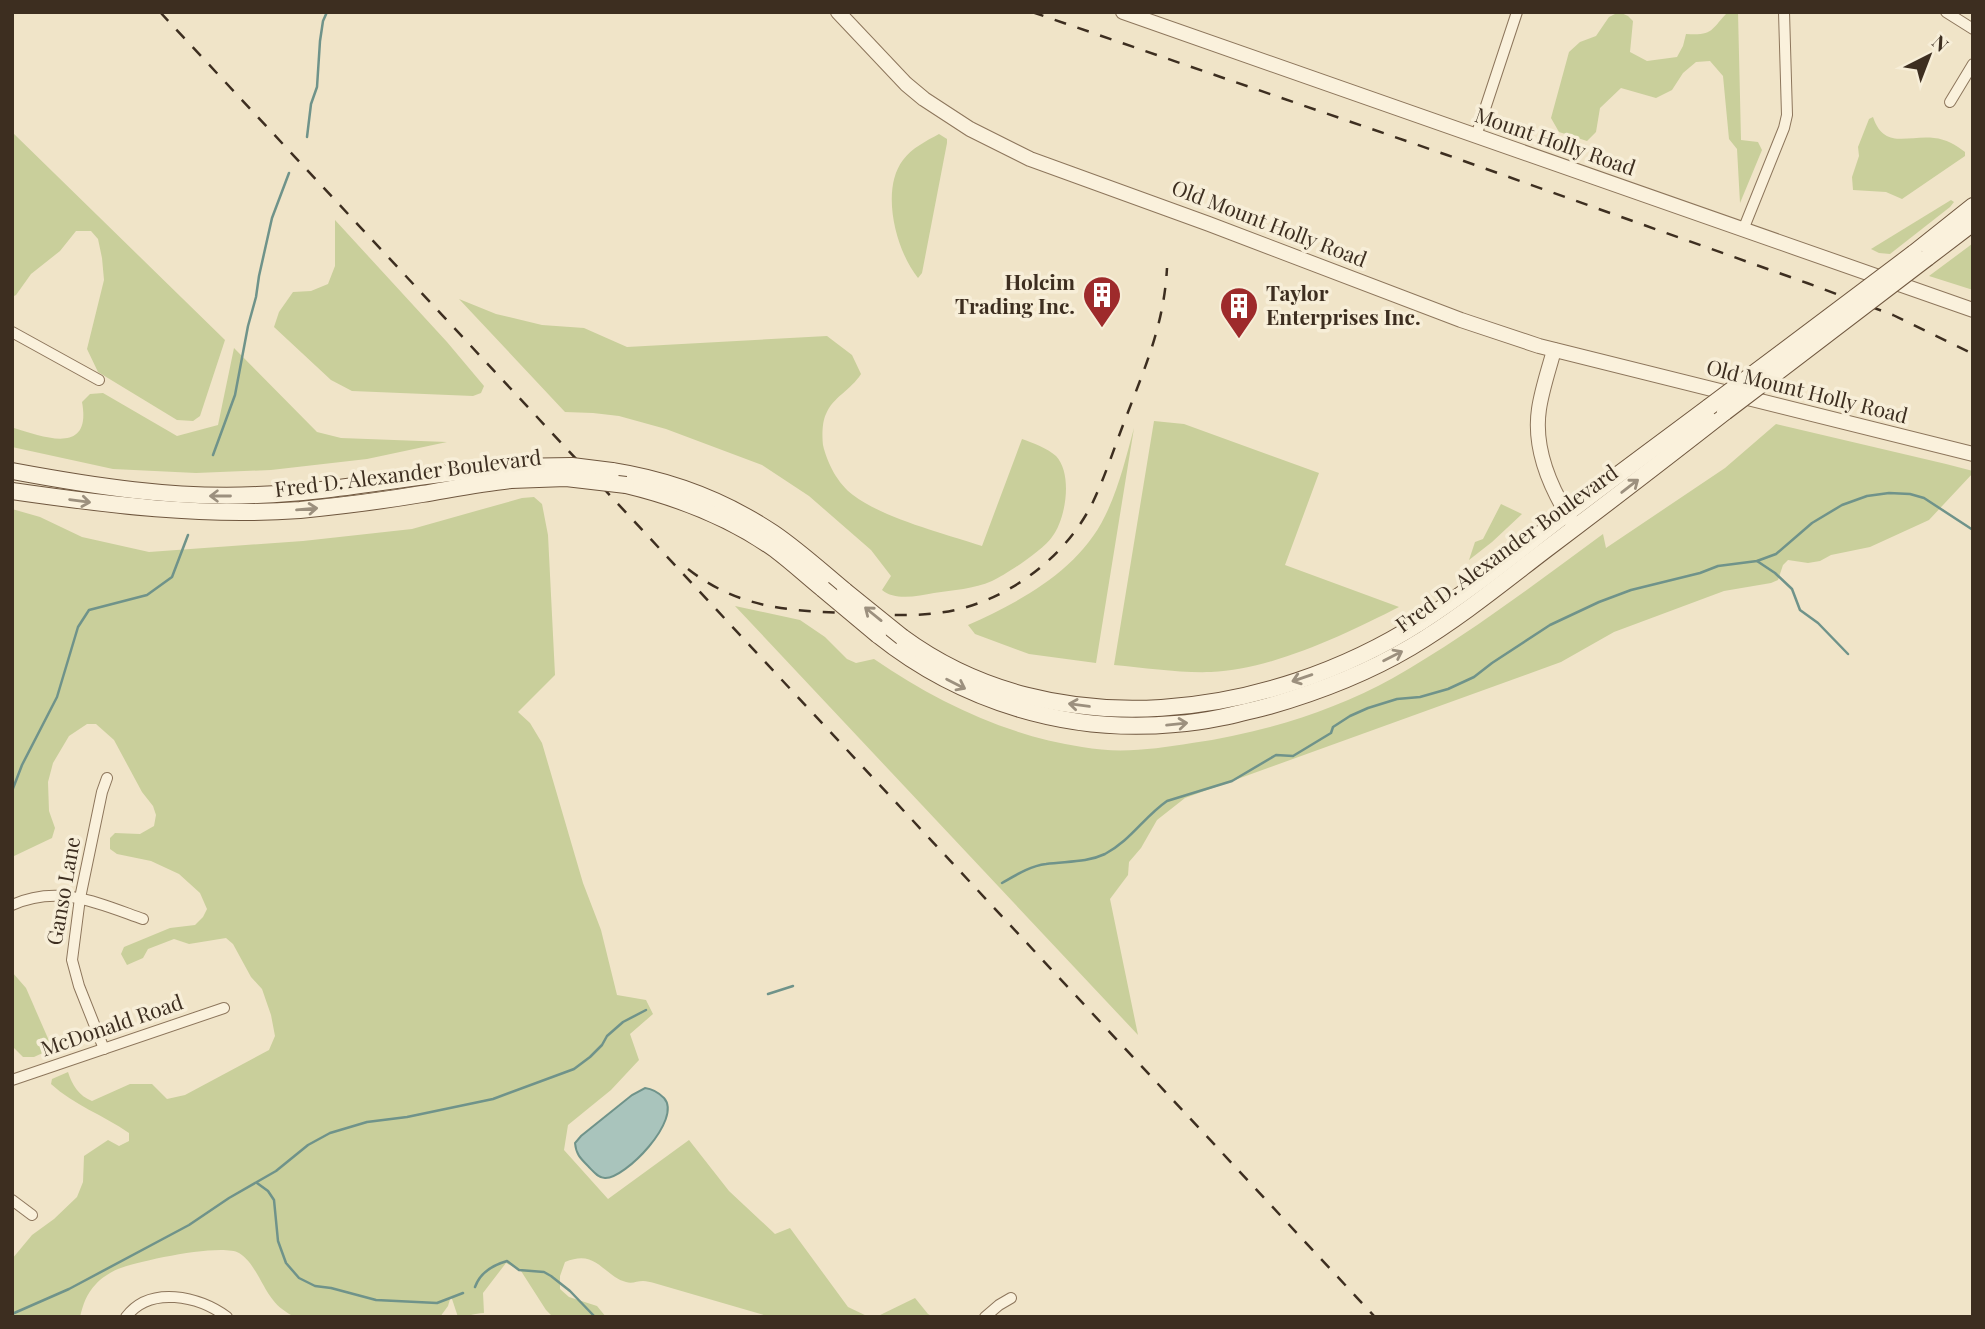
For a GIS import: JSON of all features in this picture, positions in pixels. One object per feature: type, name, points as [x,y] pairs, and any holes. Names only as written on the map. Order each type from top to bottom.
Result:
[{"type":"main road","name":"Fred D. Alexander Boulevard","points":[[12,491],[181,512],[256,512],[335,506],[420,495],[481,483],[509,474],[572,466],[612,471],[660,481],[739,513],[787,543],[902,637],[931,656],[980,679],[1058,702],[1104,709],[1144,710],[1209,703],[1255,693],[1335,666],[1420,622],[1571,520],[1920,255],[1973,206]]},
{"type":"main road","name":"Fred D. Alexander Boulevard","points":[[1920,255],[1973,223]]},
{"type":"main road","name":"Fred D. Alexander Boulevard","points":[[12,471],[92,485],[221,496],[333,490],[448,474],[509,474],[626,485],[685,502],[733,524],[775,550],[877,635],[920,666],[973,693],[1034,713],[1108,726],[1202,721],[1315,692],[1410,648],[1455,618],[1571,520]]},
{"type":"street","name":"Old Mount Holly Road","points":[[838,12],[906,84],[936,108],[999,145],[1030,159],[1209,223],[1461,320],[1554,350],[1973,454]]},
{"type":"street","name":"Mount Holly Road","points":[[1123,12],[1973,310]]},
{"type":"street","points":[[1476,136],[1517,12]]},
{"type":"street","points":[[1743,230],[1787,116],[1784,12]]},
{"type":"street","points":[[1946,12],[1973,29]]},
{"type":"street","points":[[1950,102],[1973,64]]},
{"type":"street","points":[[12,332],[99,380]]},
{"type":"street","points":[[1554,350],[1539,406],[1537,430],[1548,476],[1571,520]]},
{"type":"street","name":"Ganso Lane","points":[[104,1049],[79,986],[72,960],[80,898],[107,778]]},
{"type":"street","points":[[12,905],[40,896],[80,898],[143,919]]},
{"type":"street","name":"McDonald Road","points":[[12,1080],[224,1008]]},
{"type":"street","points":[[12,1200],[32,1214]]},
{"type":"street","points":[[126,1317],[142,1303],[174,1297],[200,1301],[227,1317]]},
{"type":"street","points":[[985,1317],[1011,1298]]},
{"type":"green space","points":[[1619,12],[1633,21],[1630,52],[1647,61],[1677,57],[1686,34],[1707,32],[1728,12],[1738,12],[1741,140],[1758,142],[1762,150],[1740,203],[1737,149],[1729,139],[1723,76],[1710,61],[1696,62],[1683,73],[1672,90],[1656,98],[1621,88],[1600,108],[1596,132],[1587,141],[1559,132],[1551,118],[1569,52],[1580,42],[1596,36],[1609,17]]},
{"type":"green space","points":[[1873,117],[1878,127],[1890,137],[1943,140],[1962,149],[1965,156],[1902,199],[1886,192],[1853,190],[1852,177],[1859,156],[1858,147],[1869,119]]},
{"type":"green space","points":[[12,132],[225,340],[200,416],[193,421],[177,420],[98,372],[87,349],[104,280],[98,239],[91,231],[76,231],[60,251],[31,274],[12,297]]},
{"type":"green space","points":[[939,134],[947,139],[947,143],[922,273],[918,278],[898,237],[892,203],[893,187],[903,160],[920,145]]},
{"type":"green space","points":[[1951,200],[1954,202],[1950,207],[1890,254],[1871,249]]},
{"type":"green space","points":[[335,220],[447,342],[484,386],[481,393],[473,396],[352,391],[331,380],[274,327],[279,312],[293,292],[311,291],[328,284],[335,266]]},
{"type":"green space","points":[[1973,243],[1973,290],[1929,276],[1968,247]]},
{"type":"green space","points":[[459,299],[496,314],[542,325],[584,328],[627,347],[827,336],[852,355],[861,374],[829,408],[823,429],[823,445],[830,466],[853,495],[897,518],[982,546],[1022,439],[1056,456],[1061,464],[1065,474],[1066,496],[1061,519],[1052,537],[1041,548],[992,581],[971,588],[914,596],[893,596],[882,590],[891,576],[871,550],[809,496],[762,465],[666,429],[619,416],[565,412]]},
{"type":"green space","points":[[234,348],[317,432],[341,438],[447,442],[367,459],[271,470],[196,473],[113,469],[12,447],[14,428],[51,438],[73,436],[80,430],[83,419],[82,402],[90,394],[103,393],[177,436],[218,425]]},
{"type":"green space","points":[[1154,421],[1184,424],[1319,473],[1285,565],[1399,607],[1308,649],[1234,670],[1187,672],[1114,665]]},
{"type":"green space","points":[[1776,424],[1946,464],[1973,473],[1929,520],[1870,547],[1808,563],[1788,560],[1783,565],[1778,580],[1771,583],[1724,591],[1614,632],[1561,662],[1185,798],[1157,820],[1141,848],[1129,862],[1128,875],[1110,899],[1138,1035],[735,606],[800,620],[825,637],[847,659],[856,663],[874,659],[922,689],[973,715],[1054,742],[1124,750],[1151,749],[1218,739],[1296,720],[1346,701],[1393,678],[1474,627],[1603,534],[1606,548],[1725,468]]},
{"type":"green space","points":[[1134,428],[1096,663],[1029,654],[975,634],[968,625],[1008,606],[1046,582],[1080,553],[1094,535],[1114,495]]},
{"type":"green space","points":[[534,497],[542,504],[548,535],[555,675],[518,712],[530,723],[542,743],[583,883],[601,930],[617,995],[646,1000],[653,1014],[630,1034],[639,1060],[611,1090],[568,1125],[564,1150],[608,1199],[689,1140],[729,1191],[775,1234],[790,1228],[848,1307],[869,1317],[771,1317],[650,1282],[626,1282],[585,1258],[565,1262],[560,1276],[560,1289],[569,1297],[597,1306],[606,1317],[553,1317],[521,1271],[506,1263],[483,1293],[484,1313],[458,1317],[451,1296],[440,1317],[294,1317],[275,1303],[245,1257],[229,1250],[215,1250],[161,1258],[115,1270],[93,1287],[80,1317],[12,1317],[12,1259],[32,1235],[77,1197],[83,1182],[84,1156],[108,1140],[119,1146],[129,1141],[129,1133],[69,1098],[51,1084],[52,1079],[68,1072],[77,1090],[92,1101],[130,1084],[152,1084],[167,1099],[185,1095],[269,1050],[275,1036],[262,989],[251,977],[233,944],[226,938],[189,944],[174,939],[148,949],[143,958],[127,965],[121,954],[124,947],[170,928],[195,925],[207,909],[200,893],[179,874],[151,861],[117,854],[110,849],[110,838],[115,833],[140,834],[154,826],[156,815],[114,740],[96,724],[87,724],[69,736],[53,763],[48,782],[49,811],[55,828],[52,838],[12,857],[12,509],[40,517],[82,537],[149,552],[303,541],[412,529]]},
{"type":"green space","points":[[1501,504],[1522,514],[1469,560],[1475,542],[1483,539]]},
{"type":"green space","points":[[12,972],[26,988],[50,1043],[49,1050],[34,1057],[23,1057],[12,1046]]},
{"type":"green space","points":[[915,1298],[928,1314],[934,1317],[876,1317]]},
{"type":"water","points":[[645,1088],[664,1098],[668,1108],[666,1120],[659,1133],[637,1159],[614,1176],[600,1177],[581,1158],[575,1143],[632,1095]]},
{"type":"waterway","points":[[307,137],[311,104],[317,87],[323,21],[327,12]]},
{"type":"waterway","points":[[213,455],[235,395],[272,218],[289,173]]},
{"type":"waterway","points":[[1002,883],[1040,865],[1083,860],[1105,854],[1167,801],[1232,781],[1276,755],[1293,756],[1331,733],[1333,727],[1350,716],[1368,708],[1448,689],[1474,677],[1550,625],[1599,602],[1631,590],[1718,566],[1757,561],[1776,554],[1812,523],[1842,505],[1867,496],[1910,494],[1924,498],[1973,530]]},
{"type":"waterway","points":[[12,791],[22,765],[57,697],[78,627],[89,610],[147,595],[172,577],[188,535]]},
{"type":"waterway","points":[[1757,561],[1792,589],[1800,610],[1818,623],[1848,654]]},
{"type":"waterway","points":[[768,994],[793,986]]},
{"type":"waterway","points":[[12,1314],[69,1289],[189,1225],[276,1171],[308,1145],[330,1133],[367,1122],[407,1117],[493,1099],[574,1069],[590,1057],[623,1022],[646,1010]]},
{"type":"waterway","points":[[257,1183],[268,1191],[274,1200],[278,1241],[286,1263],[299,1278],[315,1286],[376,1300],[437,1303],[463,1293]]},
{"type":"waterway","points":[[475,1287],[488,1270],[507,1261],[519,1270],[544,1272],[551,1276],[595,1317]]},
{"type":"railway","points":[[160,12],[1375,1317]]},
{"type":"railway","points":[[1032,12],[1807,283],[1893,315],[1973,354]]},
{"type":"railway","points":[[688,569],[726,592],[764,605],[805,611],[893,615],[938,613],[962,608],[985,601],[1028,577],[1065,544],[1092,504],[1152,346],[1162,308],[1167,268]]},
{"type":"place","name":"Holcim Trading Inc.","points":[[1102,329]]},
{"type":"place","name":"Taylor Enterprises Inc.","points":[[1239,340]]}]
